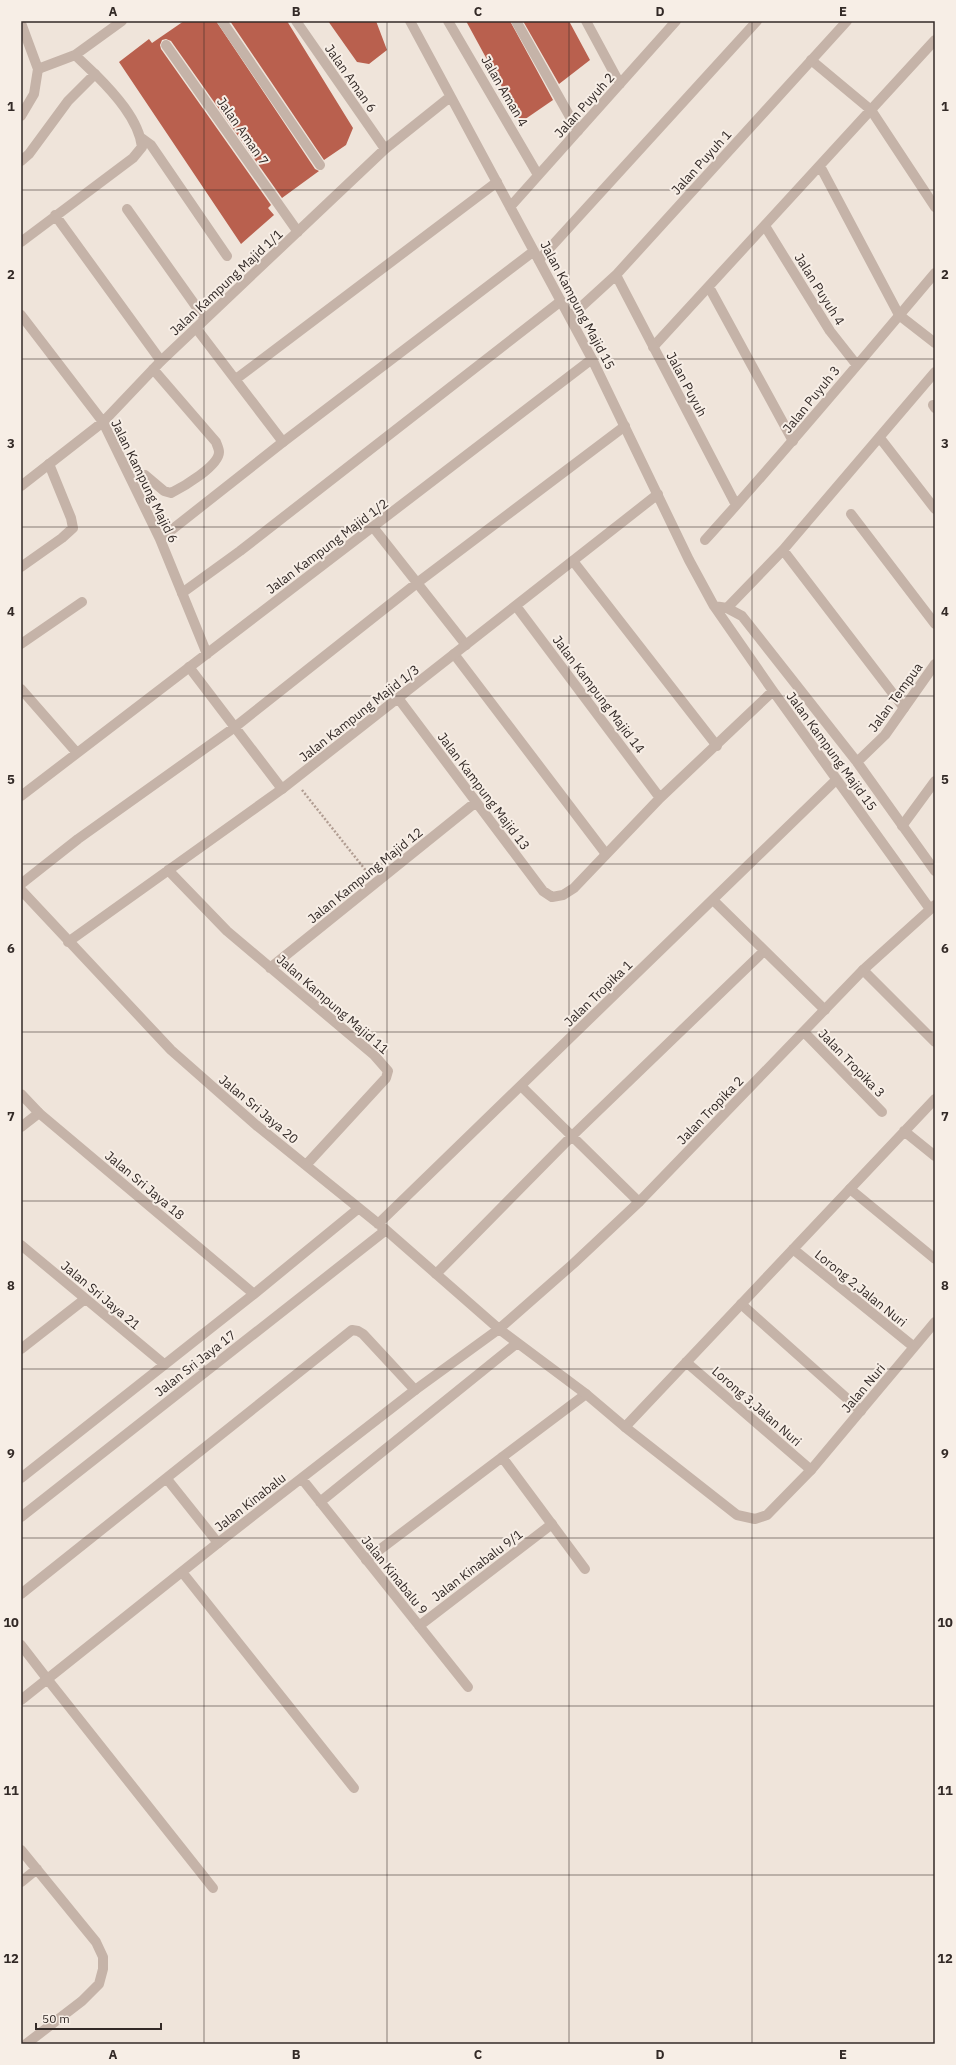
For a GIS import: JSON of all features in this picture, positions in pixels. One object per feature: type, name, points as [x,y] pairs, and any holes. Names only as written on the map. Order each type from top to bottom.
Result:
[{"type":"street","points":[[38,69],[75,55],[122,21]]},
{"type":"street","points":[[222,21],[320,166]]},
{"type":"street","name":"Jalan Aman 6","points":[[296,21],[385,149]]},
{"type":"street","name":"Jalan Kampung Majid 15","points":[[410,21],[592,359],[658,494],[688,560],[714,606],[836,780],[932,907]]},
{"type":"street","name":"Jalan Aman 4","points":[[448,21],[538,175]]},
{"type":"street","points":[[516,21],[578,131]]},
{"type":"street","points":[[586,21],[620,84]]},
{"type":"street","name":"Jalan Puyuh 2","points":[[510,207],[676,21]]},
{"type":"street","points":[[160,539],[283,442],[536,255],[757,21]]},
{"type":"street","name":"Jalan Puyuh 1","points":[[570,317],[616,276],[847,21]]},
{"type":"street","points":[[21,23],[38,69],[34,94],[21,116]]},
{"type":"street","points":[[653,348],[935,40]]},
{"type":"street","name":"Jalan Aman 7","points":[[166,45],[298,232]]},
{"type":"street","points":[[21,242],[133,158],[142,147],[140,137],[127,113],[95,74],[75,55]]},
{"type":"street","points":[[811,60],[871,110],[935,207]]},
{"type":"street","points":[[21,161],[29,154],[68,101],[95,74]]},
{"type":"street","name":"Jalan Kampung Majid 1/1","points":[[21,486],[102,422],[161,361],[385,149],[450,97]]},
{"type":"street","points":[[140,137],[151,145],[227,256]]},
{"type":"street","points":[[820,166],[900,315],[935,343]]},
{"type":"street","points":[[236,379],[497,182]]},
{"type":"street","points":[[127,209],[205,319]]},
{"type":"street","points":[[56,215],[161,361]]},
{"type":"street","name":"Jalan Puyuh 4","points":[[765,226],[830,331],[856,364]]},
{"type":"street","name":"Jalan Puyuh 3","points":[[705,540],[793,441],[856,364],[935,273]]},
{"type":"street","name":"Jalan Puyuh","points":[[616,276],[736,505]]},
{"type":"street","points":[[709,287],[793,441]]},
{"type":"street","points":[[182,593],[240,551],[561,301]]},
{"type":"street","name":"Jalan Kampung Majid 6","points":[[21,315],[102,422],[160,539],[207,654]]},
{"type":"street","points":[[196,328],[283,442]]},
{"type":"street","name":"Jalan Kampung Majid 1/2","points":[[21,795],[592,359]]},
{"type":"street","points":[[130,477],[145,475],[164,491],[171,493],[203,472],[217,459],[219,451],[216,442],[153,369]]},
{"type":"street","points":[[727,608],[783,550],[935,372]]},
{"type":"street","points":[[21,884],[78,840],[235,727],[417,583],[625,426]]},
{"type":"street","points":[[880,438],[935,509]]},
{"type":"street","points":[[21,567],[62,538],[72,528],[72,518],[49,464]]},
{"type":"street","name":"Jalan Kampung Majid 1/3","points":[[68,942],[282,790],[658,494]]},
{"type":"street","points":[[851,514],[935,624]]},
{"type":"street","points":[[373,527],[466,645]]},
{"type":"street","points":[[783,550],[904,708]]},
{"type":"street","points":[[573,561],[717,746]]},
{"type":"street","points":[[21,644],[82,602]]},
{"type":"street","name":"Jalan Kampung Majid 14","points":[[516,606],[660,798]]},
{"type":"street","name":"Jalan Kampung Majid 15","points":[[714,606],[727,608],[742,616],[857,762],[935,871]]},
{"type":"street","points":[[454,654],[606,854],[660,798],[773,692]]},
{"type":"street","name":"Jalan Tempua","points":[[857,762],[885,735],[935,664]]},
{"type":"street","points":[[189,667],[282,790]]},
{"type":"street","points":[[21,689],[77,753]]},
{"type":"street","name":"Jalan Kampung Majid 13","points":[[398,698],[543,891],[552,897],[563,895],[574,888],[606,854]]},
{"type":"street","name":"Jalan Tropika 1","points":[[382,1227],[521,1086],[836,780]]},
{"type":"street","points":[[902,826],[935,781]]},
{"type":"street","name":"Jalan Kampung Majid 12","points":[[270,968],[476,802]]},
{"type":"street","name":"Jalan Kampung Majid 11","points":[[168,870],[227,930],[374,1055],[388,1071],[386,1078],[306,1165]]},
{"type":"street","name":"Jalan Sri Jaya 20","points":[[21,890],[68,942],[171,1050],[256,1125],[382,1227],[517,1343],[586,1394],[625,1427]]},
{"type":"street","points":[[713,900],[825,1010]]},
{"type":"street","name":"Jalan Tropika 2","points":[[499,1328],[573,1264],[639,1202],[863,970],[932,907]]},
{"type":"street","points":[[436,1274],[572,1136],[764,951]]},
{"type":"street","points":[[863,970],[935,1042]]},
{"type":"street","name":"Jalan Tropika 3","points":[[804,1032],[882,1112]]},
{"type":"street","points":[[521,1086],[639,1202]]},
{"type":"street","name":"Jalan Sri Jaya 18","points":[[21,1094],[39,1113],[254,1294]]},
{"type":"street","points":[[625,1427],[935,1099]]},
{"type":"street","points":[[21,1127],[39,1113]]},
{"type":"street","points":[[904,1131],[935,1156]]},
{"type":"street","points":[[850,1189],[935,1260]]},
{"type":"street","name":"Jalan Sri Jaya 17","points":[[21,1478],[254,1294],[359,1208]]},
{"type":"street","name":"Jalan Sri Jaya 17","points":[[21,1517],[382,1227]]},
{"type":"street","name":"Jalan Sri Jaya 21","points":[[21,1245],[84,1299],[164,1364]]},
{"type":"street","name":"Lorong 2,Jalan Nuri","points":[[793,1249],[914,1347]]},
{"type":"street","points":[[21,1349],[84,1299]]},
{"type":"street","points":[[741,1304],[861,1411]]},
{"type":"street","name":"Jalan Nuri","points":[[625,1427],[737,1515],[755,1519],[767,1515],[811,1470],[935,1322]]},
{"type":"street","name":"Jalan Kinabalu","points":[[21,1700],[218,1543],[499,1328]]},
{"type":"street","points":[[21,1594],[352,1330],[358,1331],[362,1334],[416,1390]]},
{"type":"street","points":[[320,1502],[517,1343]]},
{"type":"street","name":"Lorong 3,Jalan Nuri","points":[[686,1362],[811,1470]]},
{"type":"street","points":[[366,1560],[586,1394]]},
{"type":"street","points":[[502,1457],[585,1569]]},
{"type":"street","points":[[167,1479],[218,1543]]},
{"type":"street","name":"Jalan Kinabalu 9","points":[[302,1479],[468,1687]]},
{"type":"street","name":"Jalan Kinabalu 9/1","points":[[419,1626],[552,1524]]},
{"type":"street","points":[[182,1572],[354,1788]]},
{"type":"street","points":[[21,1645],[213,1888]]},
{"type":"street","points":[[21,1850],[96,1942],[102,1957],[104,1969],[99,1984],[82,2001],[26,2044]]},
{"type":"street","points":[[21,1882],[36,1870]]},
{"type":"path","points":[[295,780],[376,883]]},
{"type":"building","points":[[184,21],[216,21],[315,169],[319,171],[282,198],[171,41],[166,39],[162,40],[160,45],[161,49],[271,205],[268,208],[274,215],[241,244],[119,62],[149,39],[152,43]]},
{"type":"building","points":[[230,21],[287,21],[353,128],[346,145],[324,160]]},
{"type":"building","points":[[328,21],[376,21],[387,50],[369,64],[357,62]]},
{"type":"building","points":[[466,21],[510,21],[553,100],[521,122]]},
{"type":"building","points":[[523,21],[569,21],[590,60],[559,84]]}]
